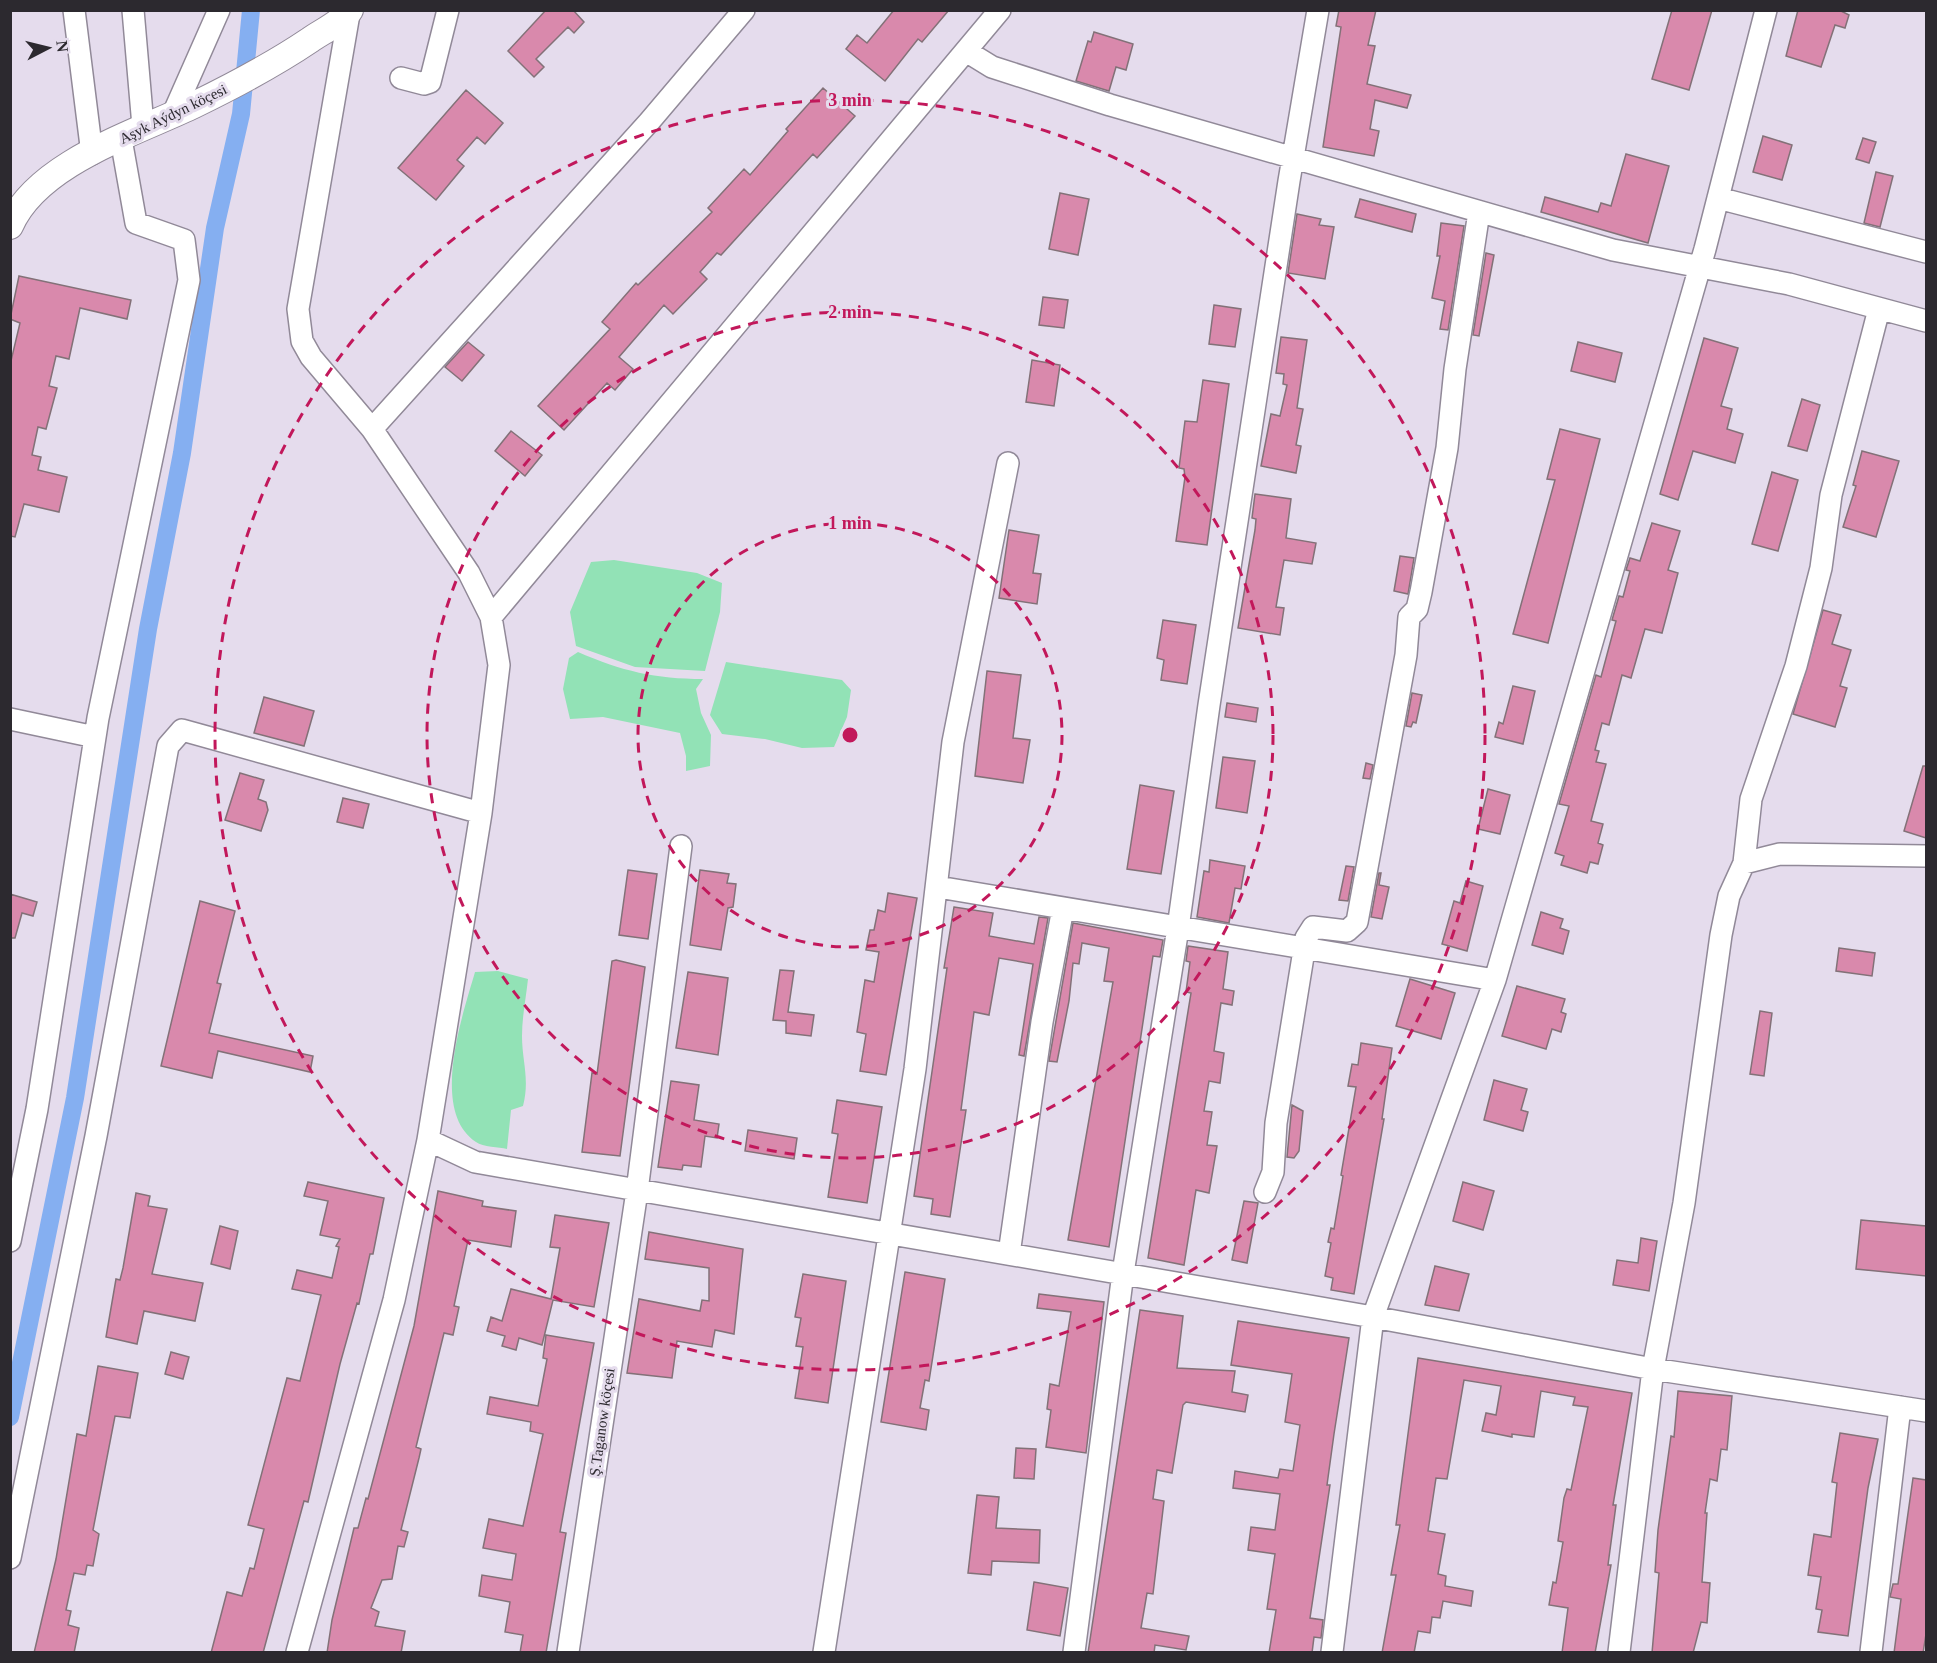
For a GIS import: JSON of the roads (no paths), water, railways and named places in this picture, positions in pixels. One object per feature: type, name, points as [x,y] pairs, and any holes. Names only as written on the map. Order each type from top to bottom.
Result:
[{"type":"main road","name":"Aşyk Aýdyn köçesi","points":[[12,216],[54,174],[284,57],[349,12]]},
{"type":"street","points":[[74,10],[92,154]]},
{"type":"street","points":[[10,1241],[37,1109],[95,737],[189,280],[184,240],[136,223],[132,133],[133,10]]},
{"type":"street","points":[[401,78],[424,84],[430,82],[448,10]]},
{"type":"street","points":[[372,429],[649,122],[744,10]]},
{"type":"street","points":[[491,617],[1000,10]]},
{"type":"street","points":[[1074,1653],[1123,1273],[1178,928],[1211,693],[1293,157],[1318,10]]},
{"type":"street","points":[[1332,1653],[1373,1317],[1495,980],[1700,267],[1766,10]]},
{"type":"street","points":[[297,1653],[394,1300],[428,1140],[481,813],[500,665],[491,617],[469,573],[372,429],[311,357],[302,340],[298,309],[349,12]]},
{"type":"street","points":[[183,110],[215,19]]},
{"type":"street","points":[[966,51],[992,68],[1110,105],[1613,250],[1789,284],[1926,321]]},
{"type":"street","points":[[1718,198],[1926,252]]},
{"type":"street","points":[[1265,1192],[1273,1173],[1276,1123],[1306,938],[1313,927],[1347,932],[1357,922],[1406,655],[1409,617],[1417,609],[1421,592],[1447,448],[1455,369],[1479,212]]},
{"type":"street","points":[[1619,1653],[1653,1370],[1684,1203],[1728,896],[1744,863],[1751,799],[1796,666],[1821,568],[1831,495],[1879,309]]},
{"type":"street","points":[[824,1653],[915,1069],[938,886],[952,742],[1008,463]]},
{"type":"street","points":[[10,719],[95,737]]},
{"type":"street","points":[[10,1558],[93,1148],[168,746],[182,730],[481,813]]},
{"type":"street","name":"Ş.Taganow köçesi","points":[[568,1653],[637,1191],[681,846]]},
{"type":"street","points":[[1744,863],[1780,854],[1926,856]]},
{"type":"street","points":[[938,886],[1495,980]]},
{"type":"street","points":[[1009,1254],[1042,1022],[1063,908]]},
{"type":"street","points":[[428,1140],[475,1162],[1373,1317],[1653,1370],[1926,1411]]},
{"type":"street","points":[[1871,1653],[1900,1407]]},
{"type":"waterway","points":[[10,1417],[75,1098],[148,629],[182,453],[215,228],[241,114],[251,10]]}]
